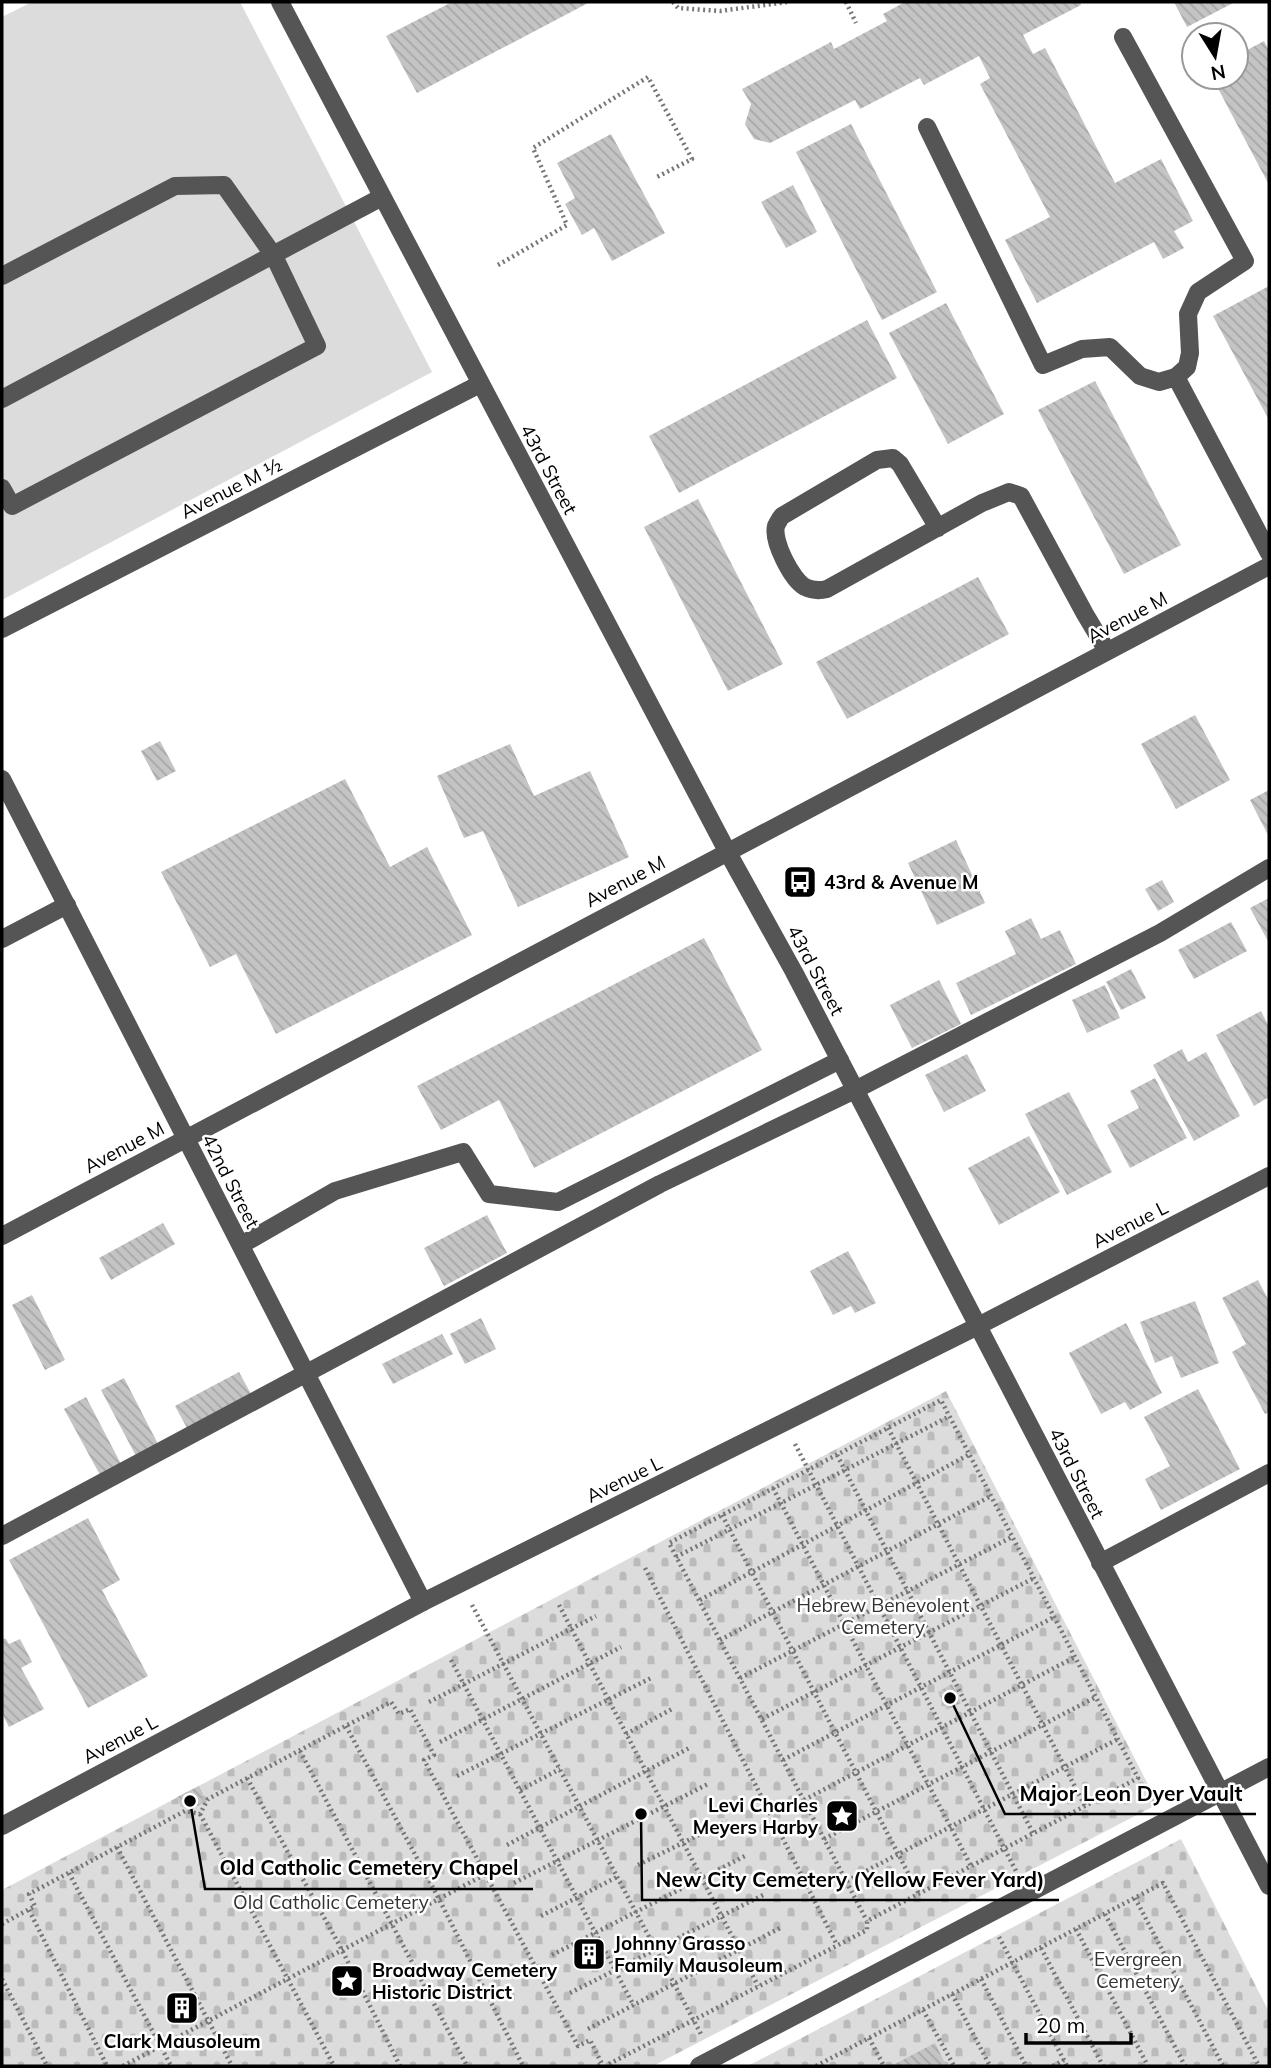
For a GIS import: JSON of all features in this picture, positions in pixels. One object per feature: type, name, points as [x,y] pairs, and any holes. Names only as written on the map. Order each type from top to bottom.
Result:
[{"type":"street","name":"43rd Street","points":[[279,2],[840,1060],[1269,1886]]},
{"type":"street","points":[[927,127],[1043,365],[1082,349],[1110,346],[1140,376],[1159,382],[1176,377],[1187,367],[1190,353],[1188,313],[1198,292],[1245,261],[1123,37]]},
{"type":"street","points":[[2,276],[175,186],[224,185],[274,256],[317,346],[12,506],[2,488]]},
{"type":"street","points":[[2,400],[382,197]]},
{"type":"street","points":[[1176,377],[1269,553]]},
{"type":"street","name":"Avenue M ½","points":[[2,629],[480,384]]},
{"type":"street","points":[[938,528],[900,464],[893,458],[877,460],[782,516],[776,525],[776,534],[780,550],[792,574],[803,587],[816,591],[827,589],[938,528],[982,503],[1009,492],[1021,496],[1107,651]]},
{"type":"street","name":"Avenue M","points":[[2,1236],[1269,566]]},
{"type":"street","name":"42nd Street","points":[[2,779],[424,1602]]},
{"type":"street","points":[[2,1536],[660,1184],[855,1090],[1160,933],[1269,867]]},
{"type":"street","points":[[2,939],[67,905]]},
{"type":"street","points":[[241,1245],[335,1191],[463,1152],[489,1194],[558,1202],[840,1060]]},
{"type":"street","name":"Avenue L","points":[[2,1826],[461,1583],[978,1326],[1269,1176]]},
{"type":"street","points":[[1100,1563],[1269,1473]]},
{"type":"street","points":[[706,2062],[1269,1767]]},
{"type":"path","points":[[673,2],[678,8],[720,11],[783,2]]},
{"type":"path","points":[[846,2],[856,23]]},
{"type":"path","points":[[498,265],[567,225],[533,148],[648,77],[692,159],[655,178]]},
{"type":"path","points":[[609,2064],[867,1930],[867,1921],[847,1881],[669,1543],[941,1400],[1138,1778],[867,1921]]},
{"type":"path","points":[[676,1557],[950,1416]]},
{"type":"path","points":[[784,1423],[1027,1894]]},
{"type":"path","points":[[888,1428],[1085,1806]]},
{"type":"path","points":[[699,1600],[970,1454]]},
{"type":"path","points":[[837,1455],[1033,1833]]},
{"type":"path","points":[[773,1488],[971,1866]]},
{"type":"path","points":[[720,1640],[991,1496]]},
{"type":"path","points":[[722,1515],[919,1894]]},
{"type":"path","points":[[740,1678],[1013,1537]]},
{"type":"path","points":[[645,1568],[837,1945]]},
{"type":"path","points":[[762,1719],[1034,1578]]},
{"type":"path","points":[[461,1583],[693,2020],[706,2062]]},
{"type":"path","points":[[559,1605],[758,1986]]},
{"type":"path","points":[[429,1702],[596,1616]]},
{"type":"path","points":[[783,1759],[1054,1617]]},
{"type":"path","points":[[440,1742],[621,1647]]},
{"type":"path","points":[[804,1800],[1075,1657]]},
{"type":"path","points":[[451,1660],[634,2006]]},
{"type":"path","points":[[457,1776],[653,1677]]},
{"type":"path","points":[[824,1839],[1096,1697]]},
{"type":"path","points":[[200,1814],[208,1799],[391,1702],[399,1714],[410,1709],[434,1755],[424,1760],[578,2046],[590,2040],[602,2064],[597,2066]]},
{"type":"path","points":[[626,1734],[672,1709]]},
{"type":"path","points":[[346,1726],[439,1899],[523,2066]]},
{"type":"path","points":[[847,1881],[1118,1739]]},
{"type":"path","points":[[507,1845],[691,1747]]},
{"type":"path","points":[[300,1751],[467,2066]]},
{"type":"path","points":[[520,1790],[559,1769]]},
{"type":"path","points":[[247,1778],[342,1950],[400,2066]]},
{"type":"path","points":[[514,1883],[710,1783]]},
{"type":"path","points":[[2,1924],[35,1906],[29,1894],[185,1811],[200,1814]]},
{"type":"path","points":[[200,1814],[334,2066]]},
{"type":"path","points":[[638,1865],[726,1821]]},
{"type":"path","points":[[117,1847],[232,2066]]},
{"type":"path","points":[[552,1955],[745,1856]]},
{"type":"path","points":[[69,1872],[171,2066]]},
{"type":"path","points":[[123,2066],[486,1874]]},
{"type":"path","points":[[541,1916],[617,1877]]},
{"type":"path","points":[[820,2065],[1163,1883],[1259,2066]]},
{"type":"path","points":[[570,1993],[765,1894]]},
{"type":"path","points":[[1136,1898],[1223,2066]]},
{"type":"path","points":[[29,1910],[107,2066]]},
{"type":"path","points":[[1105,1914],[1185,2066]]},
{"type":"path","points":[[987,1915],[1065,2063],[1053,2066]]},
{"type":"path","points":[[588,2029],[780,1928]]},
{"type":"path","points":[[1076,1929],[1148,2066]]},
{"type":"path","points":[[1041,1948],[1103,2066]]},
{"type":"path","points":[[2,1979],[47,2066]]},
{"type":"path","points":[[981,1979],[1026,2066]]},
{"type":"path","points":[[952,1994],[990,2066]]},
{"type":"path","points":[[923,2010],[954,2066]]},
{"type":"path","points":[[869,2038],[884,2066]]},
{"type":"green space","points":[[32,2],[240,2],[432,372],[2,600],[2,17]]},
{"type":"green space","points":[[946,1391],[1158,1804],[653,2066],[2,2066],[2,1890]]},
{"type":"green space","name":"Evergreen Cemetery","points":[[1181,1839],[1269,2012],[1269,2066],[748,2066]]},
{"type":"building","points":[[452,2],[590,2],[417,93],[386,36]]},
{"type":"building","points":[[905,2],[1080,2],[1081,5],[1023,35],[1033,54],[1045,48],[1115,183],[1161,159],[1193,221],[1174,231],[1184,248],[1163,259],[1154,242],[1037,303],[1005,240],[1050,217],[980,84],[990,78],[979,56],[924,85],[920,78],[860,109],[855,100],[770,143],[754,139],[745,124],[751,104],[742,89],[831,42],[834,49],[887,21],[883,14]]},
{"type":"building","points":[[1174,2],[1235,2],[1199,21],[1184,21]]},
{"type":"building","points":[[1264,41],[1269,51],[1269,185],[1219,91],[1250,91],[1250,48]]},
{"type":"building","points":[[851,124],[937,292],[882,320],[796,152]]},
{"type":"building","points":[[611,134],[665,233],[612,261],[594,228],[582,235],[565,204],[575,198],[557,163]]},
{"type":"building","points":[[793,185],[817,232],[786,248],[761,202]]},
{"type":"building","points":[[1269,286],[1269,420],[1213,316]]},
{"type":"building","points":[[946,303],[1004,414],[948,444],[889,333]]},
{"type":"building","points":[[867,320],[897,378],[679,493],[649,436]]},
{"type":"building","points":[[1095,381],[1181,545],[1124,574],[1038,410]]},
{"type":"building","points":[[698,499],[783,664],[728,691],[644,527]]},
{"type":"building","points":[[978,577],[1009,634],[847,719],[816,662]]},
{"type":"building","points":[[1195,715],[1230,780],[1176,809],[1141,744]]},
{"type":"building","points":[[160,741],[176,771],[157,781],[141,751]]},
{"type":"building","points":[[510,744],[534,796],[590,771],[629,857],[518,907],[483,831],[464,838],[437,776]]},
{"type":"building","points":[[345,779],[390,867],[427,847],[472,935],[276,1034],[236,954],[210,967],[161,872]]},
{"type":"building","points":[[1269,790],[1269,837],[1250,800]]},
{"type":"building","points":[[956,840],[985,903],[937,925],[908,863]]},
{"type":"building","points":[[1162,880],[1174,902],[1158,911],[1145,889]]},
{"type":"building","points":[[1269,898],[1269,943],[1250,908]]},
{"type":"building","points":[[1031,918],[1041,939],[1060,930],[1076,964],[971,1015],[956,983],[1016,954],[1005,931]]},
{"type":"building","points":[[1231,922],[1247,951],[1194,979],[1178,950]]},
{"type":"building","points":[[704,938],[762,1050],[534,1168],[499,1100],[441,1130],[417,1086]]},
{"type":"building","points":[[1131,969],[1146,998],[1121,1010],[1106,982]]},
{"type":"building","points":[[939,980],[961,1024],[912,1048],[890,1005]]},
{"type":"building","points":[[1105,985],[1120,1018],[1087,1033],[1072,1000]]},
{"type":"building","points":[[1261,1011],[1269,1027],[1269,1097],[1254,1106],[1216,1035]]},
{"type":"building","points":[[1182,1049],[1188,1062],[1206,1052],[1240,1116],[1194,1141],[1153,1065]]},
{"type":"building","points":[[967,1054],[986,1091],[944,1112],[925,1075]]},
{"type":"building","points":[[1155,1078],[1187,1138],[1130,1168],[1107,1125],[1139,1108],[1130,1091]]},
{"type":"building","points":[[1069,1092],[1112,1172],[1067,1195],[1025,1114]]},
{"type":"building","points":[[1029,1136],[1060,1192],[999,1225],[968,1168]]},
{"type":"building","points":[[487,1215],[507,1253],[444,1286],[424,1248]]},
{"type":"building","points":[[163,1223],[175,1244],[111,1280],[99,1258]]},
{"type":"building","points":[[848,1251],[876,1303],[855,1313],[851,1306],[833,1315],[810,1271]]},
{"type":"building","points":[[1258,1280],[1269,1301],[1269,1412],[1265,1414],[1232,1352],[1246,1344],[1222,1298]]},
{"type":"building","points":[[32,1295],[65,1360],[45,1370],[12,1305]]},
{"type":"building","points":[[1195,1301],[1219,1363],[1181,1378],[1172,1356],[1155,1363],[1140,1322]]},
{"type":"building","points":[[481,1318],[496,1349],[465,1364],[450,1334]]},
{"type":"building","points":[[1126,1323],[1162,1393],[1130,1410],[1125,1402],[1101,1414],[1069,1353]]},
{"type":"building","points":[[442,1334],[453,1354],[393,1384],[382,1364]]},
{"type":"building","points":[[239,1372],[251,1394],[187,1428],[175,1406]]},
{"type":"building","points":[[124,1378],[158,1444],[136,1456],[101,1390]]},
{"type":"building","points":[[1198,1389],[1240,1469],[1161,1510],[1145,1479],[1170,1466],[1144,1417]]},
{"type":"building","points":[[86,1397],[121,1464],[100,1475],[64,1409]]},
{"type":"building","points":[[88,1518],[120,1580],[102,1590],[148,1676],[88,1708],[9,1560]]},
{"type":"building","points":[[2,1638],[9,1644],[20,1639],[32,1662],[21,1668],[44,1709],[9,1727],[2,1713]]},
{"type":"building","points":[[952,1684],[961,1703],[947,1710],[938,1692]]},
{"type":"building","points":[[199,1786],[203,1794],[202,1804],[192,1809],[181,1807],[177,1797]]},
{"type":"building","name":"Johnny Grasso Family Mausoleum","points":[[593,1941],[603,1959],[584,1968],[575,1950]]},
{"type":"building","name":"Clark Mausoleum","points":[[187,1994],[197,2012],[177,2023],[167,2004]]},
{"type":"building","points":[[935,2043],[946,2065],[891,2066]]},
{"type":"place","name":"43rd & Avenue M","points":[[800,882]]},
{"type":"place","name":"Major Leon Dyer Vault","points":[[950,1698]]},
{"type":"place","name":"Old Catholic Cemetery Chapel","points":[[190,1801]]},
{"type":"place","name":"New City Cemetery (Yellow Fever Yard)","points":[[641,1814]]},
{"type":"place","name":"Levi Charles Meyers Harby","points":[[842,1816]]},
{"type":"place","name":"Johnny Grasso Family Mausoleum","points":[[589,1954]]},
{"type":"place","name":"Broadway Cemetery Historic District","points":[[347,1981]]},
{"type":"place","name":"Clark Mausoleum","points":[[182,2008]]},
{"type":"park label","name":"Hebrew Benevolent Cemetery","points":[[883,1616]]},
{"type":"park label","name":"Old Catholic Cemetery","points":[[331,1902]]}]
